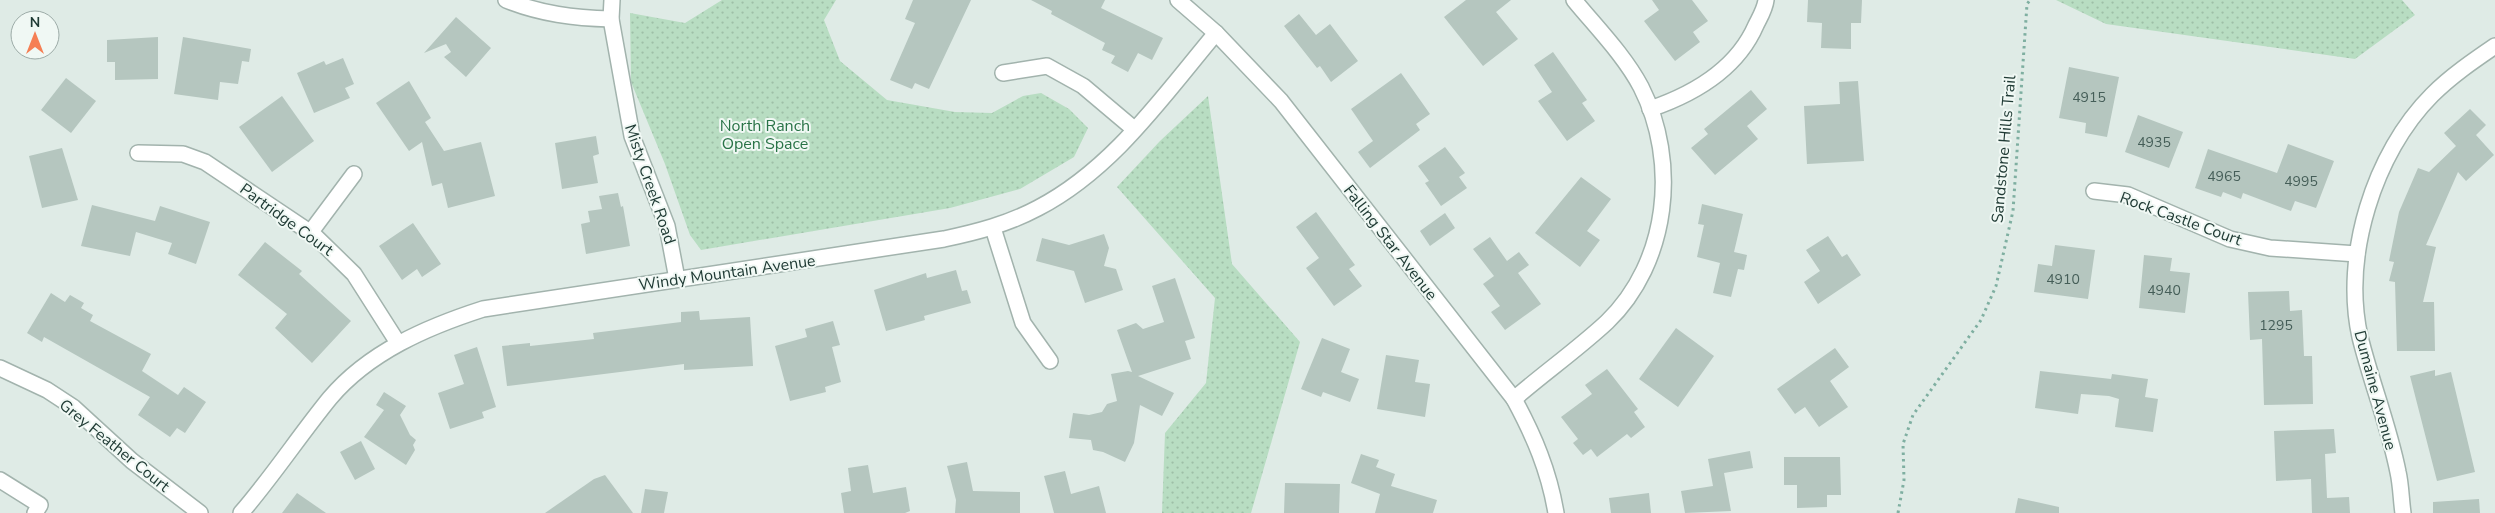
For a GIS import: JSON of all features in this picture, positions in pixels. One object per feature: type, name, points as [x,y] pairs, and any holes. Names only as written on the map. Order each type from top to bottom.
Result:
[{"type":"street","points":[[506,0],[531,10],[571,18],[611,20]]},
{"type":"street","name":"Misty Creek Road","points":[[612,0],[611,20],[632,136],[667,226],[677,279]]},
{"type":"street","name":"Falling Star Avenue","points":[[1178,0],[1216,33],[1281,101],[1514,399],[1536,440],[1551,482],[1556,513]]},
{"type":"street","points":[[1514,399],[1607,321],[1628,296],[1644,268],[1657,234],[1664,194],[1662,154],[1650,109],[1640,87],[1626,63],[1574,0]]},
{"type":"street","points":[[1650,109],[1678,100],[1705,84],[1730,64],[1750,41],[1766,0]]},
{"type":"street","name":"Windy Mountain Avenue","points":[[241,513],[264,487],[331,397],[364,367],[398,343],[441,322],[483,309],[944,240],[993,228],[1038,208],[1073,187],[1102,163],[1134,129],[1216,33]]},
{"type":"street","name":"Dumaine Avenue","points":[[2403,513],[2398,472],[2360,335],[2356,297],[2357,254],[2369,203],[2383,166],[2403,131],[2431,96],[2462,68],[2495,46]]},
{"type":"street","points":[[1003,73],[1048,66],[1083,86],[1134,129]]},
{"type":"street","name":"Partridge Court","points":[[138,153],[183,154],[205,162],[310,232],[335,253],[354,274],[398,343]]},
{"type":"street","points":[[310,232],[354,174]]},
{"type":"street","name":"Rock Castle Court","points":[[2094,191],[2128,195],[2230,239],[2270,248],[2357,254]]},
{"type":"street","points":[[993,228],[1023,323],[1050,361]]},
{"type":"street","name":"Grey Feather Court","points":[[0,368],[46,390],[73,407],[132,461],[200,513]]},
{"type":"street","points":[[0,480],[40,505],[35,513]]},
{"type":"path","name":"Sandstone Hills Trail","points":[[1898,513],[1904,480],[1903,444],[1913,415],[1981,320],[1996,286],[2013,211],[2027,4],[2030,0]]},
{"type":"green space","name":"North Ranch Open Space","points":[[722,0],[836,0],[824,20],[840,61],[887,100],[955,112],[992,113],[1023,96],[1041,93],[1069,109],[1088,128],[1074,157],[1020,189],[950,208],[701,250],[690,235],[665,164],[631,82],[630,13],[685,23]]},
{"type":"green space","points":[[2056,0],[2402,0],[2415,15],[2355,59],[2106,24]]},
{"type":"green space","points":[[1208,96],[1232,264],[1300,342],[1251,513],[1162,513],[1165,433],[1206,383],[1215,298],[1117,187],[1160,141]]},
{"type":"building","points":[[913,0],[971,0],[929,89],[915,83],[912,89],[890,80],[915,23],[905,19]]},
{"type":"building","points":[[1031,0],[1105,0],[1101,8],[1163,38],[1152,60],[1138,53],[1128,72],[1111,63],[1115,56],[1102,50],[1105,43],[1051,14],[1052,11]]},
{"type":"building","points":[[1466,0],[1511,0],[1496,12],[1518,39],[1483,66],[1444,17]]},
{"type":"building","points":[[1652,0],[1692,0],[1708,21],[1693,32],[1700,42],[1675,61],[1644,21],[1659,10]]},
{"type":"building","points":[[1808,0],[1862,0],[1861,23],[1851,23],[1851,49],[1821,48],[1822,23],[1807,22]]},
{"type":"building","points":[[1299,14],[1316,35],[1330,24],[1358,61],[1331,82],[1320,66],[1317,68],[1284,26]]},
{"type":"building","points":[[456,17],[491,48],[466,77],[444,57],[451,52],[446,44],[424,53]]},
{"type":"building","points":[[158,37],[158,79],[115,80],[115,62],[107,62],[107,40]]},
{"type":"building","points":[[183,37],[251,49],[249,62],[242,61],[238,84],[220,82],[218,100],[174,94]]},
{"type":"building","points":[[1553,52],[1587,100],[1582,103],[1595,121],[1567,141],[1538,101],[1552,92],[1534,65]]},
{"type":"building","points":[[343,58],[354,84],[345,88],[350,98],[314,113],[297,73],[324,61],[326,65]]},
{"type":"building","points":[[2069,67],[2119,77],[2107,137],[2085,133],[2086,123],[2059,118]]},
{"type":"building","points":[[1401,73],[1430,114],[1416,124],[1420,130],[1370,168],[1358,152],[1373,141],[1351,109]]},
{"type":"building","points":[[66,78],[96,101],[71,133],[41,110]]},
{"type":"building","points":[[409,81],[431,118],[425,122],[444,151],[481,142],[495,196],[448,208],[442,183],[432,186],[422,142],[409,151],[376,103]]},
{"type":"building","points":[[1858,81],[1864,161],[1807,164],[1804,106],[1840,104],[1839,82]]},
{"type":"building","points":[[1751,90],[1767,109],[1747,126],[1758,139],[1715,175],[1691,148],[1708,134],[1704,129]]},
{"type":"building","points":[[282,96],[314,141],[272,172],[239,127]]},
{"type":"building","points":[[2470,109],[2486,125],[2476,135],[2494,155],[2466,181],[2458,172],[2426,245],[2436,247],[2423,302],[2434,302],[2435,351],[2397,351],[2395,282],[2389,281],[2394,262],[2389,261],[2399,212],[2418,168],[2429,172],[2456,146],[2444,133]]},
{"type":"building","points":[[2138,115],[2183,132],[2169,168],[2125,152]]},
{"type":"building","points":[[596,136],[599,154],[593,156],[598,183],[562,189],[555,143]]},
{"type":"building","points":[[2288,144],[2334,161],[2316,208],[2295,201],[2291,211],[2243,193],[2241,199],[2223,192],[2221,197],[2195,188],[2208,149],[2277,173]]},
{"type":"building","points":[[1445,147],[1465,173],[1459,177],[1467,188],[1441,206],[1425,183],[1429,181],[1418,166]]},
{"type":"building","points":[[62,148],[78,200],[42,208],[29,156]]},
{"type":"building","points":[[1581,177],[1611,199],[1587,231],[1600,240],[1580,267],[1535,233]]},
{"type":"building","points":[[618,193],[621,207],[623,206],[630,246],[586,254],[581,224],[590,222],[588,211],[602,209],[599,196]]},
{"type":"building","points":[[1702,204],[1743,214],[1734,252],[1747,255],[1744,270],[1738,269],[1731,297],[1713,293],[1720,263],[1697,257],[1704,225],[1698,224]]},
{"type":"building","points":[[92,205],[155,221],[160,206],[210,222],[196,264],[168,254],[172,243],[136,232],[130,256],[81,246]]},
{"type":"building","points":[[1316,212],[1355,265],[1349,269],[1362,286],[1334,306],[1306,268],[1319,258],[1296,227]]},
{"type":"building","points":[[1445,213],[1455,228],[1430,246],[1420,231]]},
{"type":"building","points":[[413,223],[441,264],[422,277],[417,269],[402,280],[379,246]]},
{"type":"building","points":[[1104,234],[1109,248],[1104,266],[1116,269],[1123,290],[1085,303],[1074,271],[1036,261],[1042,238],[1069,245]]},
{"type":"building","points":[[1828,236],[1842,257],[1847,254],[1861,275],[1818,304],[1804,282],[1820,271],[1806,250]]},
{"type":"building","points":[[1490,237],[1507,261],[1519,252],[1529,265],[1518,273],[1541,304],[1505,330],[1491,312],[1500,306],[1483,284],[1494,276],[1473,249]]},
{"type":"building","points":[[265,242],[302,271],[299,274],[351,321],[312,363],[275,328],[287,314],[238,275]]},
{"type":"building","points":[[2055,245],[2095,250],[2088,299],[2034,292],[2038,264],[2052,266]]},
{"type":"building","points":[[2144,255],[2172,258],[2170,271],[2190,273],[2185,313],[2139,308]]},
{"type":"building","points":[[956,270],[962,291],[967,290],[971,303],[924,316],[925,320],[886,331],[874,290],[926,273],[927,278]]},
{"type":"building","points":[[1175,278],[1195,338],[1185,341],[1191,359],[1138,376],[1174,393],[1162,416],[1140,405],[1134,443],[1125,462],[1103,452],[1093,450],[1091,440],[1069,438],[1073,413],[1089,415],[1102,412],[1107,404],[1117,401],[1111,374],[1132,372],[1117,330],[1136,323],[1143,329],[1164,322],[1152,286]]},
{"type":"building","points":[[2289,291],[2290,311],[2302,310],[2304,356],[2312,356],[2313,404],[2264,405],[2262,339],[2250,340],[2248,292]]},
{"type":"building","points":[[51,293],[65,302],[70,295],[84,303],[81,308],[93,315],[90,321],[151,354],[142,371],[178,395],[184,387],[206,402],[185,433],[177,428],[170,437],[138,415],[150,397],[44,337],[42,342],[27,333]]},
{"type":"building","points":[[699,311],[700,320],[750,317],[753,366],[684,370],[684,364],[507,386],[502,346],[530,343],[530,346],[594,339],[593,333],[681,322],[681,312]]},
{"type":"building","points":[[833,321],[840,345],[832,347],[841,382],[825,387],[826,392],[790,401],[775,346],[807,337],[805,329]]},
{"type":"building","points":[[1676,328],[1714,356],[1678,407],[1639,379]]},
{"type":"building","points":[[1322,338],[1350,349],[1341,372],[1359,379],[1350,402],[1323,392],[1321,397],[1301,389]]},
{"type":"building","points":[[477,347],[496,407],[482,412],[484,418],[450,429],[438,393],[464,384],[454,355]]},
{"type":"building","points":[[1835,348],[1849,367],[1830,381],[1848,407],[1819,427],[1805,407],[1795,414],[1777,389]]},
{"type":"building","points":[[1386,355],[1419,360],[1415,382],[1430,384],[1425,417],[1377,409]]},
{"type":"building","points":[[1607,369],[1638,409],[1634,412],[1645,427],[1631,438],[1627,434],[1597,457],[1591,449],[1583,455],[1573,443],[1578,439],[1561,417],[1592,394],[1585,385]]},
{"type":"building","points":[[2435,370],[2435,376],[2451,372],[2475,472],[2437,481],[2410,376]]},
{"type":"building","points":[[2040,371],[2111,379],[2112,374],[2148,379],[2145,397],[2158,399],[2153,432],[2115,427],[2119,399],[2109,396],[2081,394],[2078,414],[2035,408]]},
{"type":"building","points":[[384,392],[406,406],[400,415],[410,435],[416,440],[413,445],[415,450],[406,465],[364,437],[384,410],[376,405]]},
{"type":"building","points":[[2334,429],[2336,453],[2325,454],[2327,498],[2349,497],[2350,513],[2312,513],[2311,479],[2276,481],[2274,431]]},
{"type":"building","points":[[361,441],[375,469],[355,480],[340,452]]},
{"type":"building","points":[[1750,451],[1753,468],[1724,473],[1731,511],[1685,513],[1681,491],[1713,486],[1708,459]]},
{"type":"building","points":[[1361,454],[1379,460],[1376,467],[1395,474],[1391,486],[1437,500],[1433,513],[1375,513],[1380,494],[1351,483]]},
{"type":"building","points":[[1784,457],[1840,457],[1841,495],[1827,495],[1827,507],[1797,508],[1797,485],[1784,485]]},
{"type":"building","points":[[967,462],[973,491],[1020,492],[1020,513],[955,513],[956,500],[947,466]]},
{"type":"building","points":[[868,465],[873,493],[906,487],[910,511],[905,513],[844,513],[841,493],[851,491],[848,468]]},
{"type":"building","points":[[1065,471],[1071,494],[1099,486],[1106,513],[1054,513],[1044,476]]},
{"type":"building","points":[[605,475],[633,513],[545,513],[594,479]]},
{"type":"building","points":[[1285,483],[1340,484],[1339,513],[1284,513]]},
{"type":"building","points":[[645,489],[668,492],[664,513],[641,513]]},
{"type":"building","points":[[297,493],[326,513],[282,513]]},
{"type":"building","points":[[1649,493],[1651,513],[1611,513],[1609,498]]},
{"type":"building","points":[[2018,498],[2059,507],[2059,513],[2015,513]]},
{"type":"building","points":[[2479,499],[2480,513],[2433,513],[2433,502]]}]
